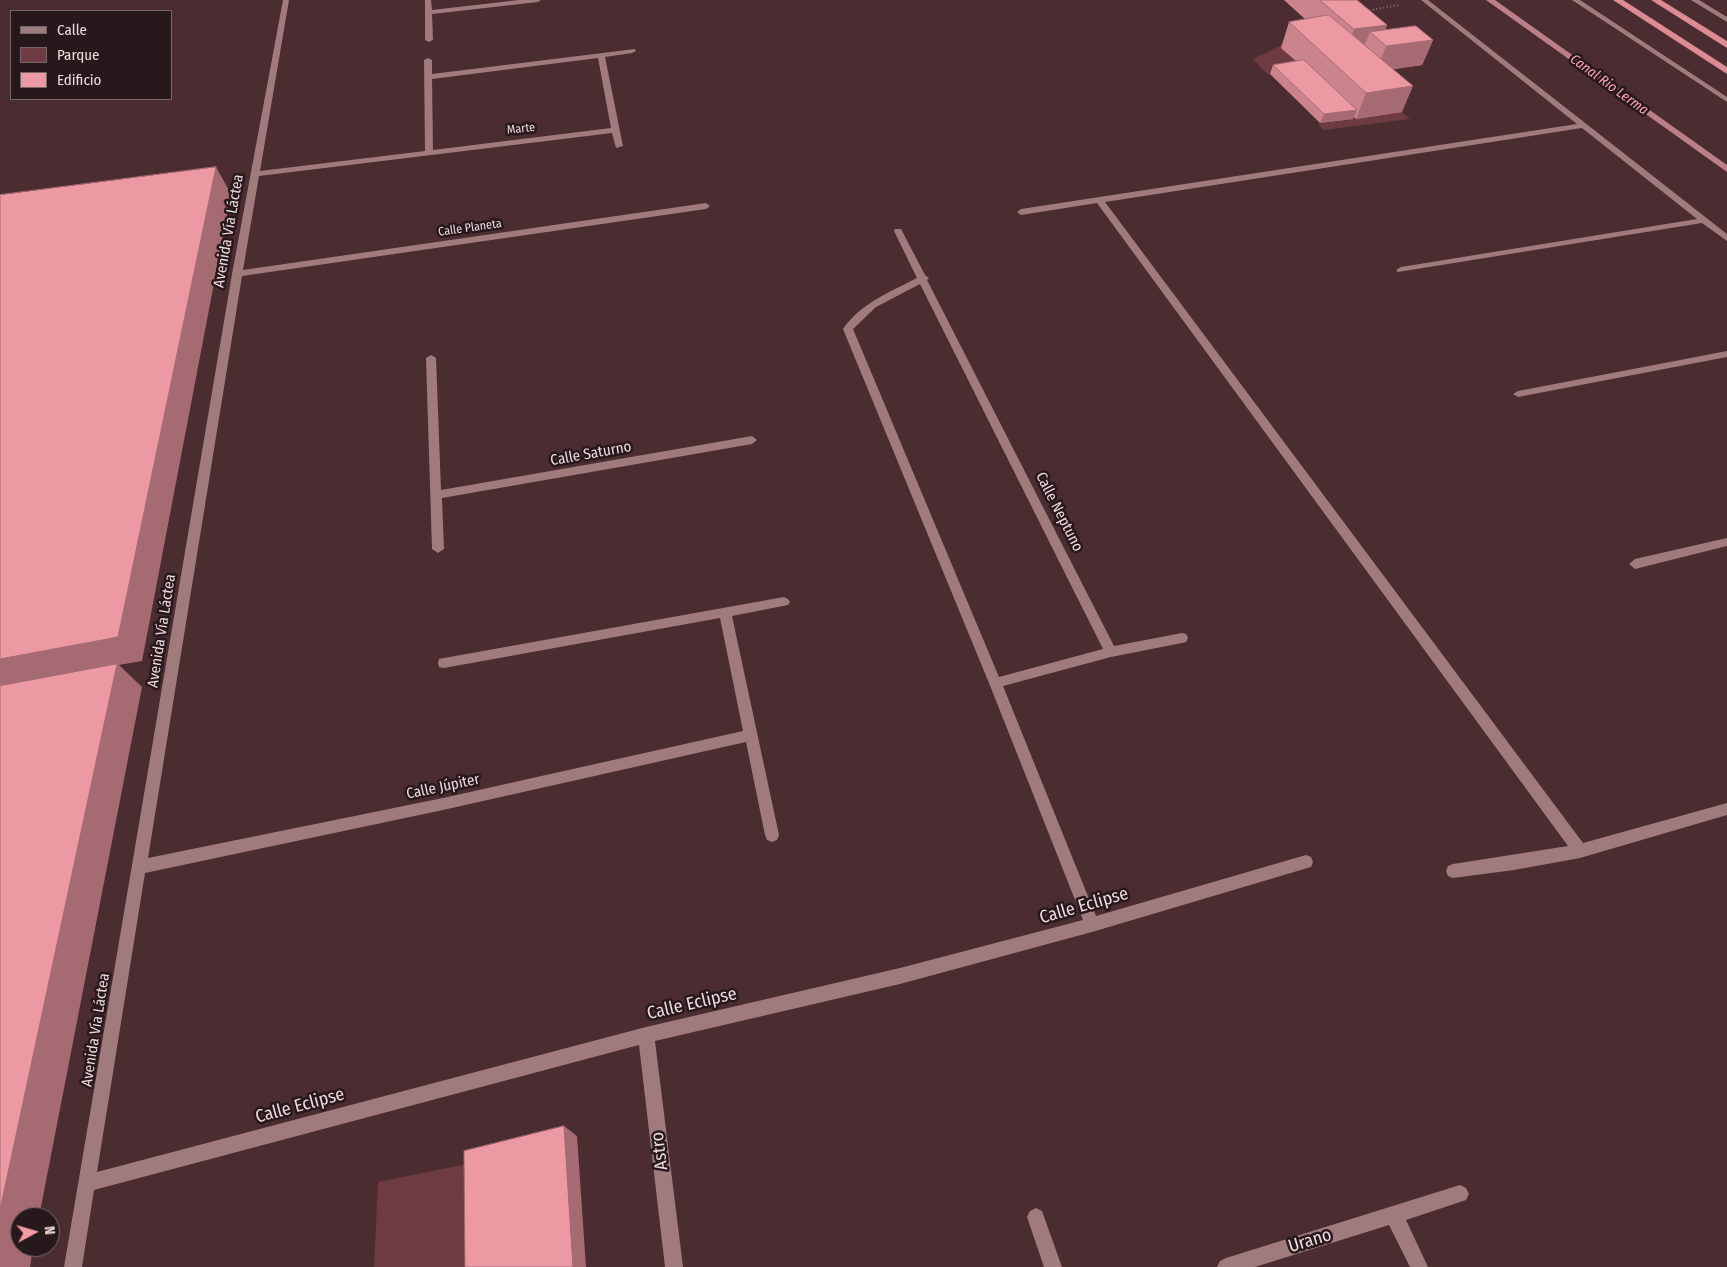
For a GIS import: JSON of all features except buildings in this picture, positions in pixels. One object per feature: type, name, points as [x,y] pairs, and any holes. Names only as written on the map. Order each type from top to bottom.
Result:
[{"type":"highway","points":[[1617,0],[1727,71]]},
{"type":"highway","points":[[1655,0],[1727,45]]},
{"type":"street","name":"Avenida Vía Láctea","points":[[73,1267],[237,274],[286,0]]},
{"type":"street","points":[[428,0],[429,40]]},
{"type":"street","points":[[428,12],[538,0]]},
{"type":"street","points":[[1424,0],[1727,238]]},
{"type":"street","points":[[1575,0],[1727,100]]},
{"type":"street","points":[[1694,0],[1727,20]]},
{"type":"street","points":[[429,77],[632,51]]},
{"type":"street","points":[[600,56],[619,146]]},
{"type":"street","points":[[428,60],[429,152]]},
{"type":"street","points":[[1021,212],[1585,125]]},
{"type":"street","name":"Marte","points":[[255,174],[617,130]]},
{"type":"street","points":[[1099,200],[1580,851]]},
{"type":"street","name":"Calle Planeta","points":[[237,274],[706,206]]},
{"type":"street","points":[[1401,270],[1704,220]]},
{"type":"street","name":"Calle Neptuno","points":[[898,230],[924,278],[1111,652]]},
{"type":"street","points":[[924,278],[869,307],[854,318],[848,329],[995,683],[1092,925]]},
{"type":"street","points":[[1518,394],[1727,354]]},
{"type":"street","points":[[431,358],[438,549]]},
{"type":"street","name":"Calle Saturno","points":[[436,495],[752,440]]},
{"type":"street","points":[[1635,564],[1727,542]]},
{"type":"street","points":[[444,664],[784,602]]},
{"type":"street","points":[[725,613],[772,835]]},
{"type":"street","points":[[995,683],[1111,652],[1182,638]]},
{"type":"street","name":"Calle Júpiter","points":[[139,867],[404,812],[752,735]]},
{"type":"street","points":[[1453,871],[1514,863],[1580,851],[1727,809]]},
{"type":"street","name":"Calle Eclipse","points":[[87,1184],[646,1035],[900,976],[1092,925],[1306,862]]},
{"type":"street","name":"Astro","points":[[646,1035],[674,1267]]},
{"type":"street","name":"Urano","points":[[1226,1267],[1460,1194]]},
{"type":"street","points":[[1394,1215],[1419,1267]]},
{"type":"street","points":[[1036,1216],[1053,1267]]},
{"type":"path","points":[[1361,12],[1424,0]]},
{"type":"green space","points":[[1310,31],[1304,69],[1267,74],[1253,59]]},
{"type":"green space","points":[[1402,112],[1410,119],[1324,130],[1318,124]]},
{"type":"green space","points":[[482,1161],[484,1267],[374,1267],[378,1182]]},
{"type":"waterway","name":"Canal Rio Lerma","points":[[1490,0],[1727,169]]}]
